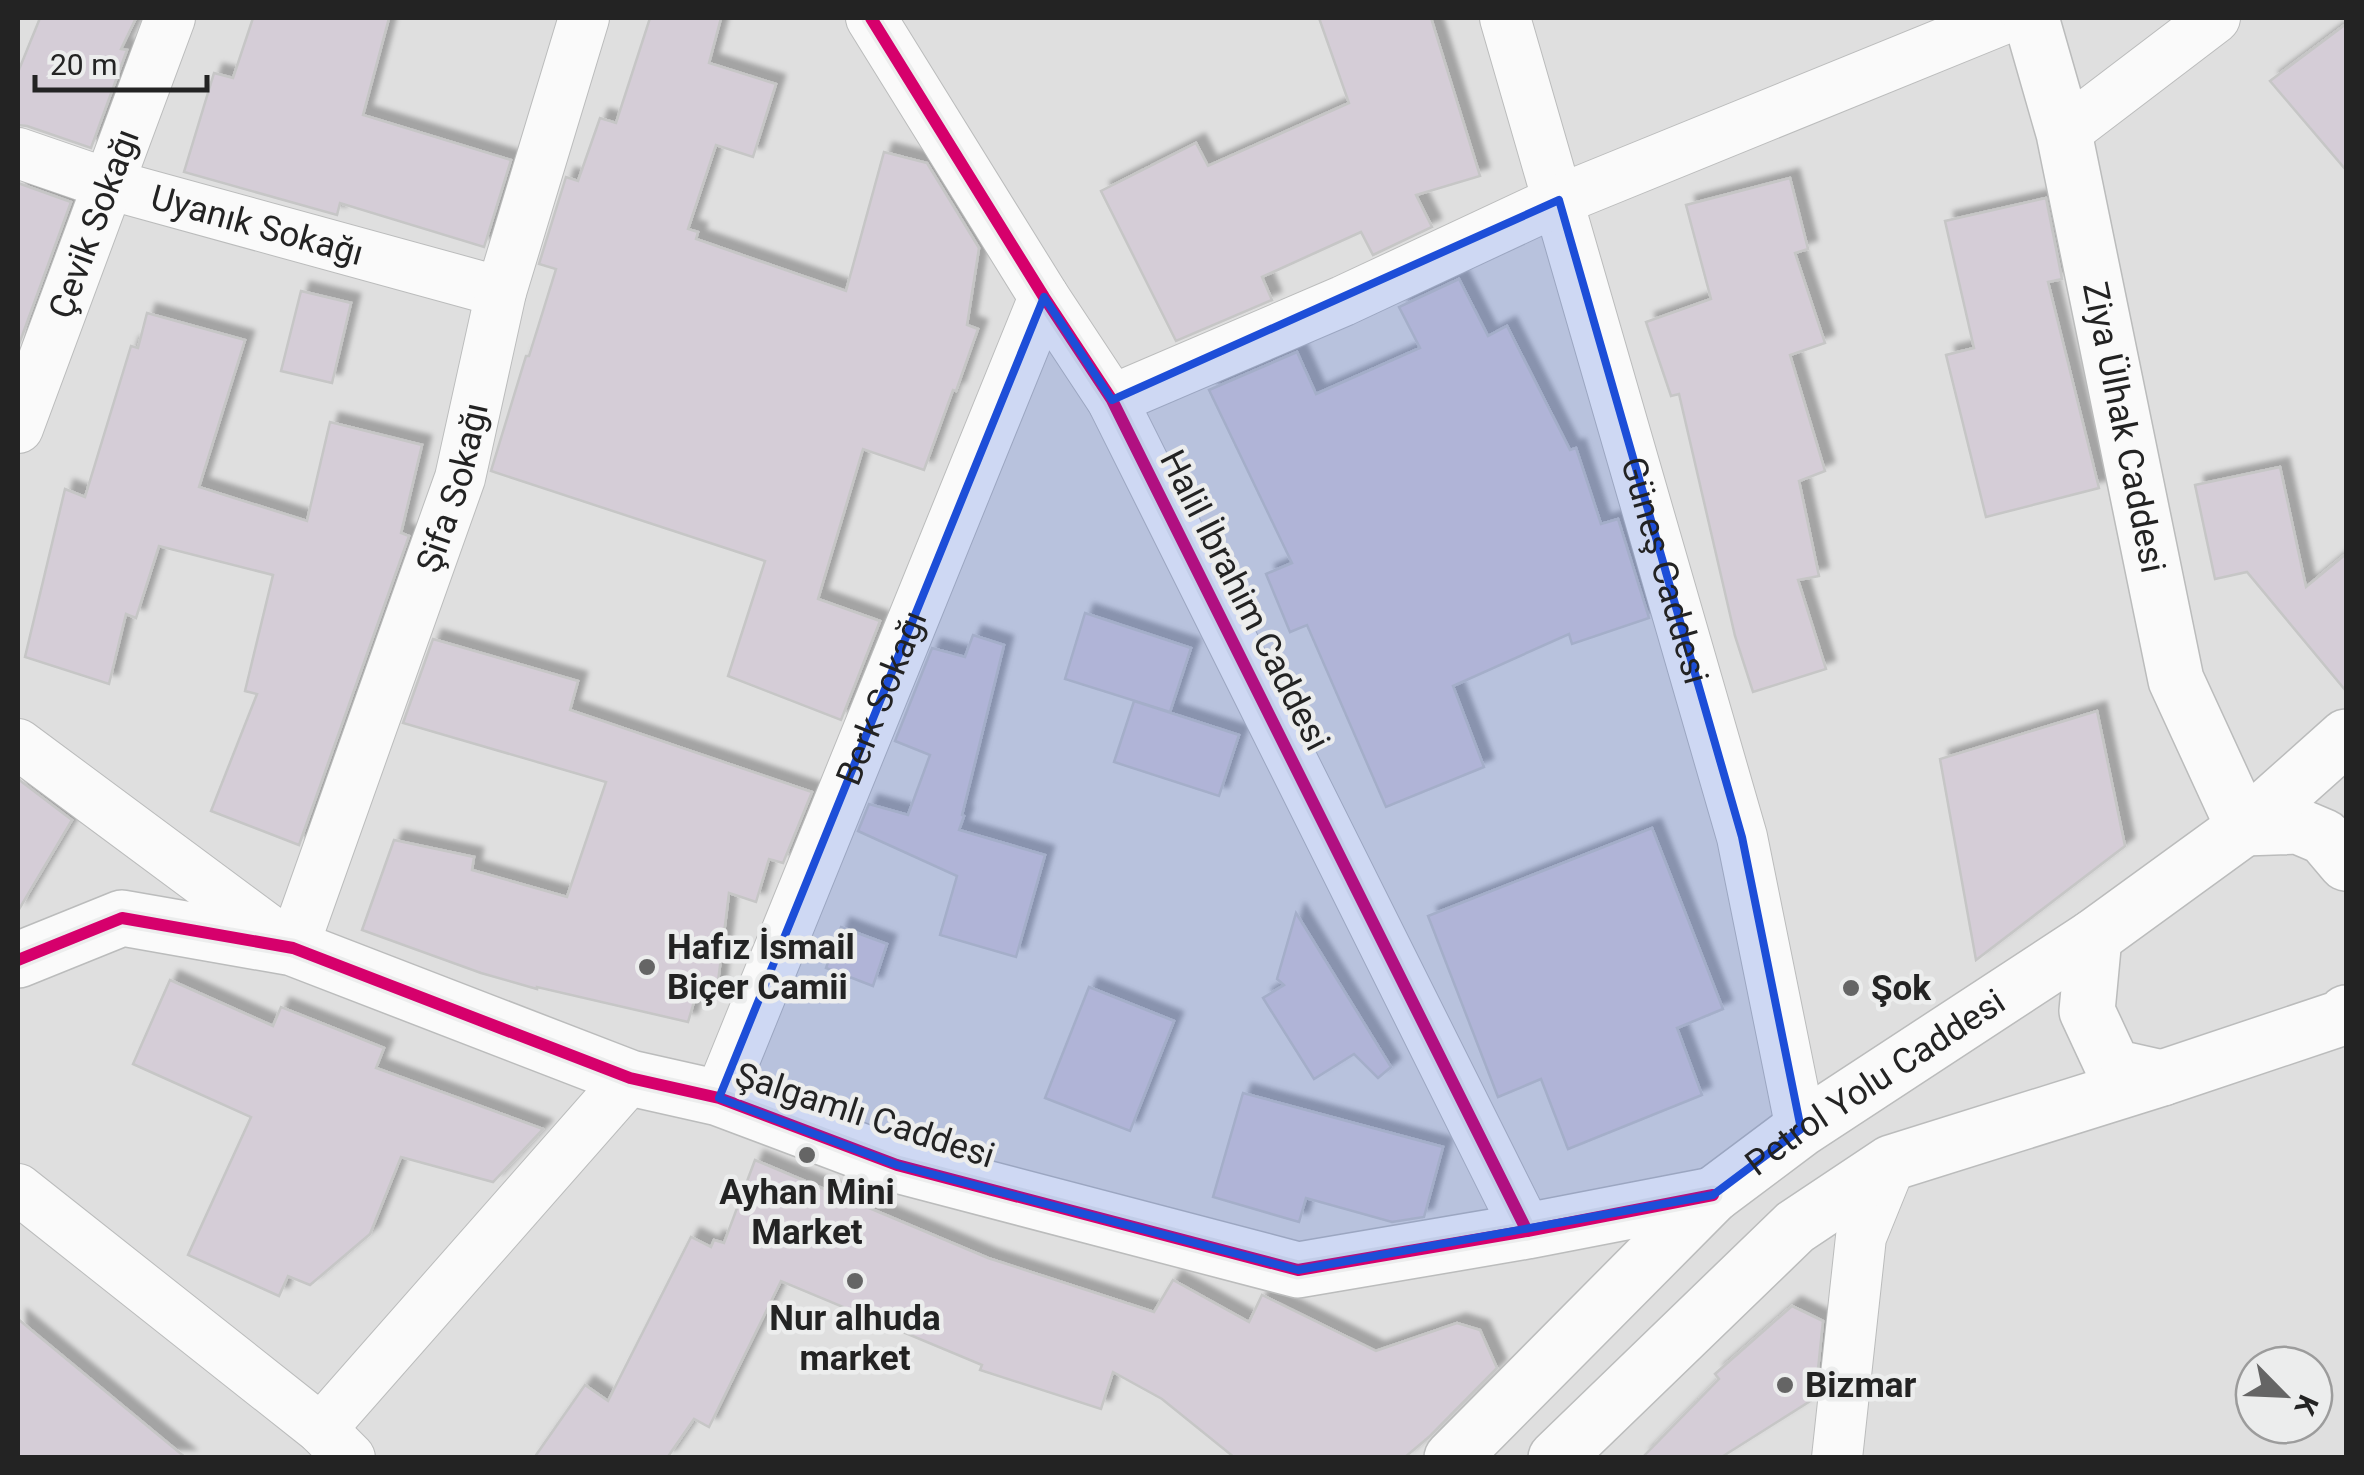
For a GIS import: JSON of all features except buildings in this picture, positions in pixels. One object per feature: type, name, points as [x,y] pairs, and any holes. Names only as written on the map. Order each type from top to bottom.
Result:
[{"type":"street","name":"Çevik Sokağı","points":[[18,428],[170,18]]},
{"type":"street","name":"Şifa Sokağı","points":[[294,948],[460,478],[501,292],[584,18]]},
{"type":"street","name":"Halil İbrahim Caddesi","points":[[871,18],[1044,298],[1112,400],[1527,1231]]},
{"type":"street","name":"Güneş Caddesi","points":[[1505,18],[1742,837],[1802,1129]]},
{"type":"street","points":[[1112,400],[1343,301],[1560,200],[2006,18]]},
{"type":"street","name":"Ziya Ülhak Caddesi","points":[[2030,18],[2064,133],[2176,680],[2244,828]]},
{"type":"street","points":[[2064,133],[2216,18]]},
{"type":"street","name":"Uyanık Sokağı","points":[[18,153],[108,184],[501,292]]},
{"type":"street","name":"Berk Sokağı","points":[[720,1098],[1044,298]]},
{"type":"street","name":"Petrol Yolu Caddesi","points":[[1452,1458],[1713,1195],[1802,1129],[2094,937],[2244,828],[2346,737]]},
{"type":"street","points":[[18,744],[294,948]]},
{"type":"street","points":[[2244,828],[2298,826],[2324,837],[2346,863]]},
{"type":"street","name":"Şalgamlı Caddesi","points":[[18,960],[122,918],[294,948],[630,1078],[720,1098],[897,1165],[1298,1270],[1713,1195]]},
{"type":"street","points":[[2094,937],[2088,1011],[2113,1067],[2162,1078]]},
{"type":"street","points":[[1556,1458],[1795,1227],[1891,1163],[2346,1016]]},
{"type":"street","points":[[18,1189],[335,1443],[630,1078]]},
{"type":"street","points":[[1837,1458],[1861,1237],[1891,1163]]},
{"type":"highlighted area","points":[[1559,200],[1742,837],[1801,1129],[1713,1195],[1298,1270],[897,1165],[719,1098],[1044,297],[1112,400]]},
{"type":"cycle path","points":[[871,18],[1112,400],[1527,1231]]},
{"type":"cycle path","points":[[18,960],[122,918],[293,948],[630,1078],[719,1098],[897,1165],[1298,1270],[1713,1195]]},
{"type":"place","name":"Hafız İsmail Biçer Camii","points":[[647,967]]},
{"type":"place","name":"Şok","points":[[1851,988]]},
{"type":"place","name":"Ayhan Mini Market","points":[[807,1155]]},
{"type":"place","name":"Nur alhuda market","points":[[855,1281]]},
{"type":"place","name":"Bizmar","points":[[1785,1385]]}]
